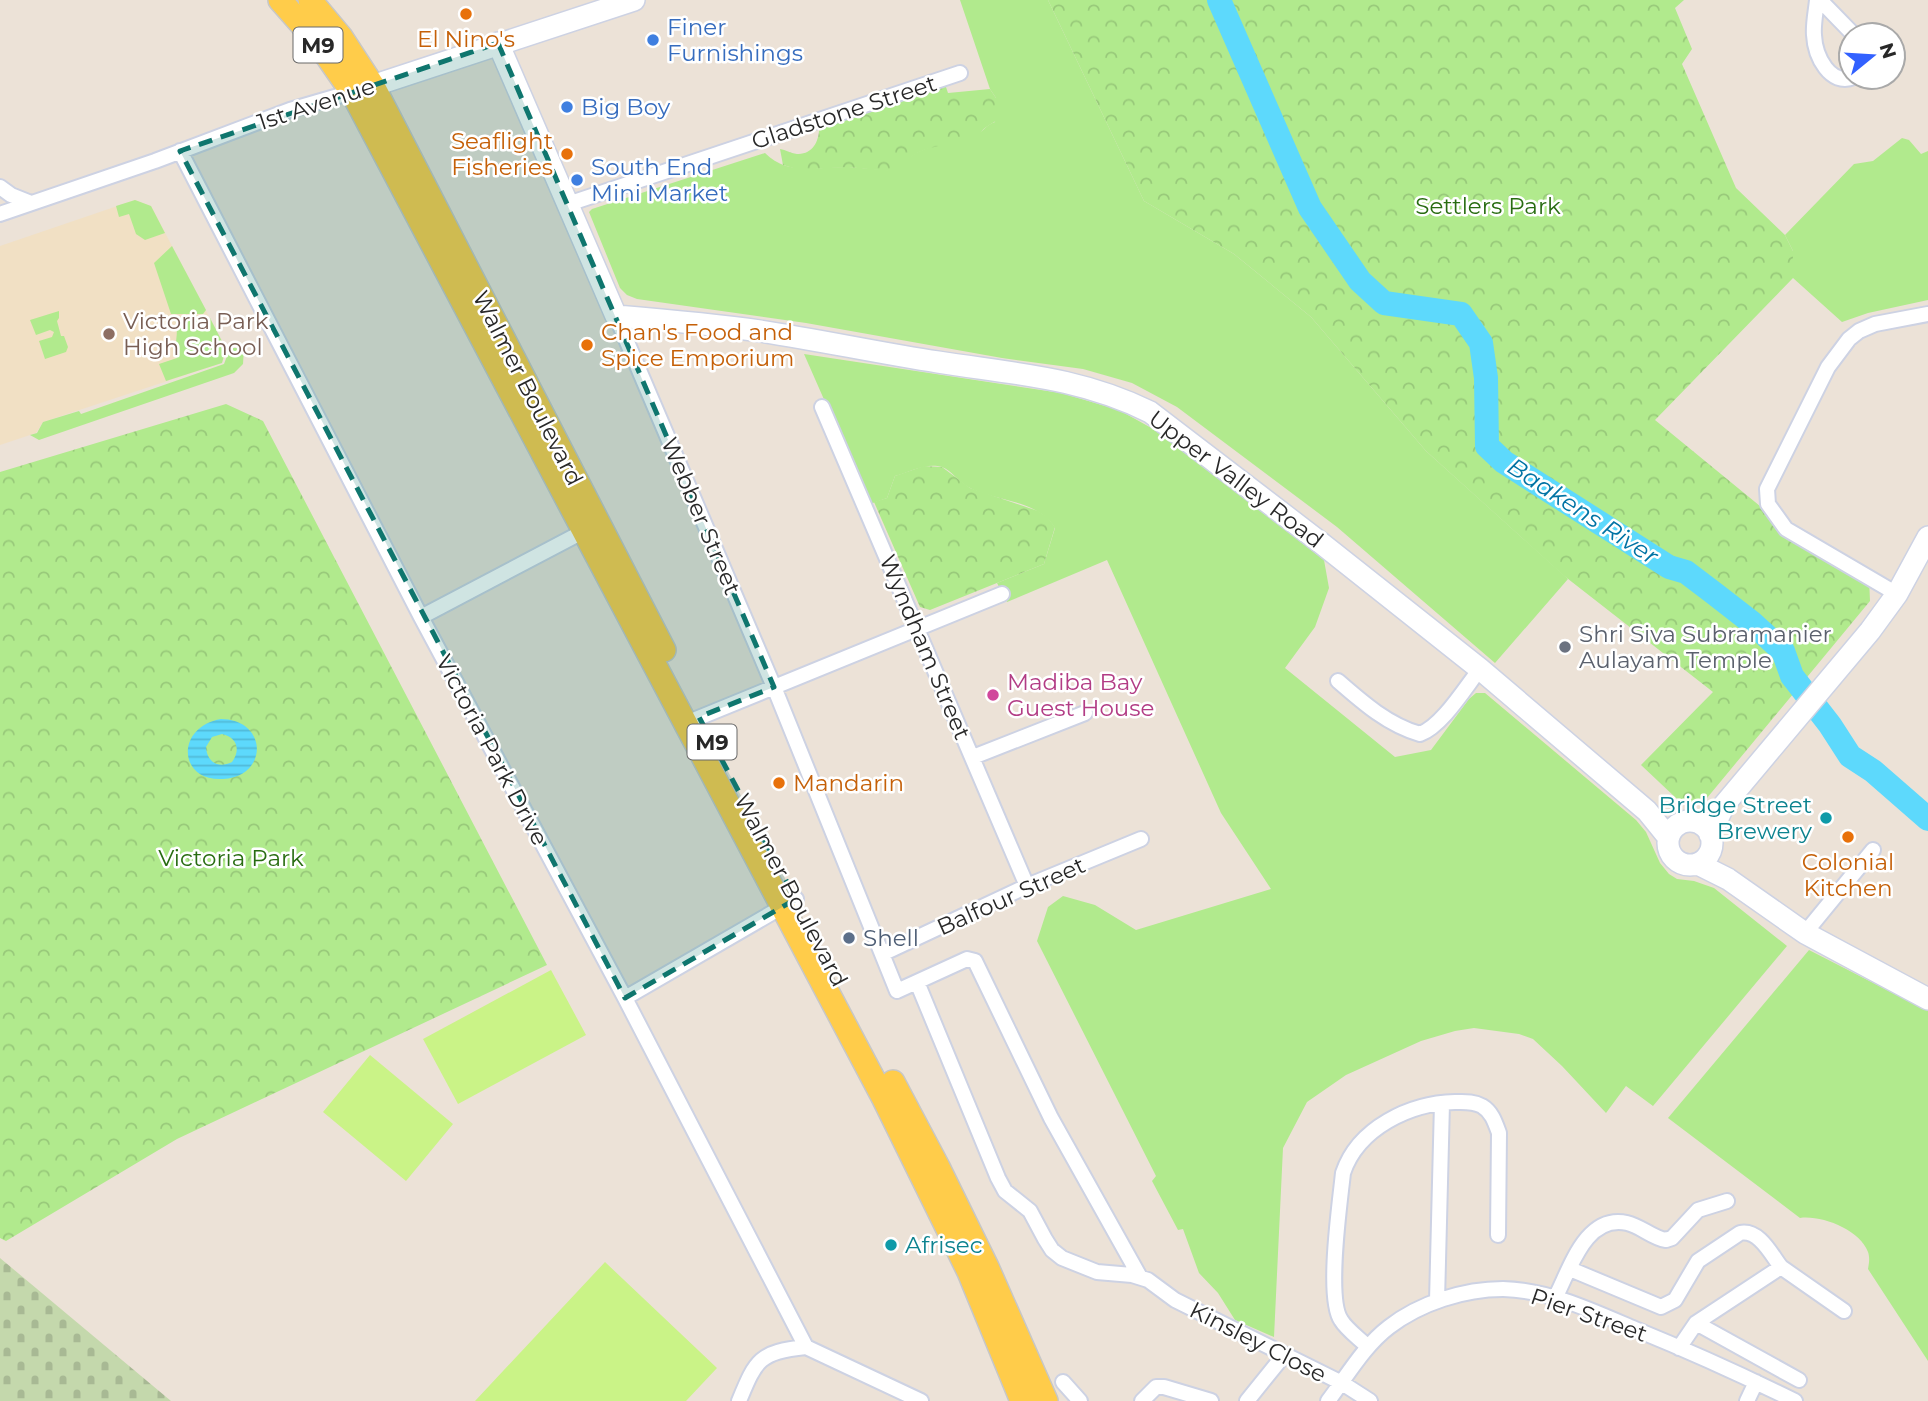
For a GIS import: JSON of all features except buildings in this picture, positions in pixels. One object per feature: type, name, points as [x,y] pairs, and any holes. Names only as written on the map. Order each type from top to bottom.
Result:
[{"type":"main road","name":"M9","points":[[281,0],[362,89]]},
{"type":"main road","name":"M9","points":[[310,0],[341,37],[362,89]]},
{"type":"main road","name":"Walmer Boulevard","points":[[362,89],[789,903],[938,1167],[987,1267],[1046,1401]]},
{"type":"main road","name":"Walmer Boulevard","points":[[789,903],[969,1272],[1022,1401]]},
{"type":"street","name":"1st Avenue","points":[[0,214],[290,110],[634,0]]},
{"type":"street","points":[[1819,0],[1840,21]]},
{"type":"street","points":[[1819,0],[1814,36],[1820,60],[1832,76],[1837,78]]},
{"type":"street","name":"Webber Street","points":[[498,43],[774,687],[897,991],[917,982]]},
{"type":"street","name":"Gladstone Street","points":[[568,204],[960,73]]},
{"type":"street","name":"Victoria Park Drive","points":[[180,151],[421,617],[625,998],[806,1347]]},
{"type":"street","points":[[0,187],[31,203]]},
{"type":"street","points":[[1897,594],[1793,534],[1777,520],[1768,504],[1768,484],[1828,367],[1842,347],[1859,331],[1875,324],[1928,314]]},
{"type":"street","name":"Upper Valley Road","points":[[617,316],[760,331],[937,362],[1039,376],[1086,386],[1124,399],[1150,412],[1174,428],[1480,670],[1647,811],[1693,839],[1728,879],[1805,933],[1928,999]]},
{"type":"street","name":"Wyndham Street","points":[[822,407],[1027,886]]},
{"type":"street","points":[[421,617],[591,528]]},
{"type":"street","points":[[1693,839],[1870,631],[1897,594],[1928,537]]},
{"type":"street","points":[[693,720],[1002,594]]},
{"type":"street","points":[[1338,681],[1376,712],[1420,734],[1442,717],[1480,670]]},
{"type":"street","points":[[973,757],[1085,713]]},
{"type":"street","name":"Balfour Street","points":[[882,954],[1027,886],[1141,839]]},
{"type":"street","points":[[1805,933],[1873,850]]},
{"type":"street","points":[[625,998],[789,903]]},
{"type":"street","points":[[967,959],[975,961],[1051,1118],[1140,1277],[1097,1272],[1062,1258],[1052,1250],[1030,1211],[1005,1191],[917,982],[967,959]]},
{"type":"street","points":[[1368,1347],[1340,1320],[1336,1309],[1334,1265],[1343,1173],[1347,1161],[1356,1148],[1386,1122],[1415,1108],[1471,1102],[1480,1105],[1495,1120],[1500,1145],[1498,1236]]},
{"type":"street","points":[[1437,1301],[1442,1103]]},
{"type":"street","points":[[1555,1298],[1584,1239],[1592,1231],[1614,1223],[1630,1223],[1668,1240],[1698,1210],[1727,1201]]},
{"type":"street","points":[[1570,1269],[1661,1307],[1675,1300],[1698,1261],[1747,1231],[1755,1235],[1782,1267],[1844,1311]]},
{"type":"street","points":[[1679,1348],[1696,1323],[1782,1267]]},
{"type":"street","name":"Kinsley Close","points":[[1140,1277],[1175,1300],[1342,1383],[1370,1401]]},
{"type":"street","name":"Pier Street","points":[[1328,1401],[1368,1347],[1389,1327],[1437,1301],[1482,1290],[1505,1289],[1542,1294],[1589,1310],[1756,1382],[1769,1396],[1795,1401]]},
{"type":"street","points":[[1696,1323],[1799,1380]]},
{"type":"street","points":[[738,1401],[757,1363],[774,1353],[806,1347],[921,1401]]},
{"type":"street","points":[[1248,1401],[1284,1356]]},
{"type":"street","points":[[1063,1382],[1080,1401]]},
{"type":"street","points":[[1747,1401],[1756,1382]]},
{"type":"street","points":[[1142,1401],[1156,1387],[1164,1387],[1211,1401]]},
{"type":"highlighted area","points":[[498,43],[774,687],[699,717],[796,899],[625,998],[180,151]]},
{"type":"shaded area","name":"Victoria Park High School","points":[[135,200],[151,206],[226,349],[222,363],[43,422],[36,433],[0,445],[0,246]]},
{"type":"green space","points":[[960,0],[1048,0],[1144,201],[1234,254],[1311,317],[1426,451],[1568,579],[1495,663],[1337,527],[1177,407],[1132,383],[1083,369],[1002,358],[806,323],[637,299],[620,288],[589,212],[592,209],[765,153],[794,168],[849,167],[898,171],[913,155],[933,146],[977,134],[995,122],[996,98],[990,89]]},
{"type":"green space","name":"Settlers Park","points":[[1048,0],[1684,0],[1675,8],[1692,49],[1682,64],[1736,188],[1785,235],[1793,251],[1793,278],[1655,420],[1777,520],[1869,578],[1870,601],[1707,798],[1692,804],[1676,798],[1641,765],[1713,692],[1563,575],[1426,451],[1311,317],[1234,254],[1144,201]]},
{"type":"green space","points":[[945,84],[948,93],[990,89],[996,98],[998,119],[983,130],[978,141],[933,147],[913,155],[899,172],[847,167],[800,170],[783,165],[780,149],[797,154],[807,152],[817,141],[819,126]]},
{"type":"green space","points":[[1902,138],[1909,140],[1921,154],[1928,151],[1928,300],[1868,313],[1842,322],[1793,278],[1793,251],[1785,235],[1854,164],[1873,161]]},
{"type":"green space","points":[[135,200],[151,206],[165,233],[145,240],[136,234],[129,214],[119,217],[116,206]]},
{"type":"green space","points":[[172,246],[206,310],[203,314],[171,314],[154,263]]},
{"type":"green space","points":[[59,311],[57,321],[61,336],[64,336],[68,347],[66,352],[45,359],[39,341],[52,337],[54,332],[50,330],[36,335],[30,320]]},
{"type":"green space","points":[[210,318],[226,349],[222,363],[166,381],[159,364],[177,358],[175,320]]},
{"type":"green space","points":[[230,348],[244,348],[243,364],[234,373],[39,440],[30,435],[37,433],[43,422],[79,411],[81,414],[224,364]]},
{"type":"green space","points":[[804,354],[1061,393],[1119,410],[1164,435],[1324,560],[1329,588],[1315,627],[1285,668],[1395,757],[1431,750],[1469,699],[1476,693],[1485,693],[1636,820],[1646,832],[1660,863],[1669,874],[1677,879],[1714,888],[1787,946],[1653,1106],[1626,1086],[1606,1113],[1533,1039],[1519,1034],[1474,1028],[1421,1041],[1346,1075],[1307,1102],[1283,1148],[1274,1337],[1235,1320],[1218,1293],[1199,1273],[1183,1229],[1178,1230],[1152,1181],[1156,1176],[1037,941],[1048,907],[1063,896],[1095,905],[1136,930],[1271,889],[1221,813],[1107,560],[1007,602],[997,583],[1044,564],[1055,528],[1038,511],[979,492],[968,487],[946,469],[936,466],[895,476],[887,498],[870,504]]},
{"type":"green space","name":"Victoria Park","points":[[226,404],[263,421],[547,965],[177,1139],[6,1241],[0,1238],[0,472]]},
{"type":"green space","points":[[924,466],[942,467],[970,488],[1038,511],[1047,517],[1055,527],[1044,564],[930,610],[920,607],[874,502],[887,498],[895,476]]},
{"type":"green space","points":[[1809,950],[1928,1011],[1928,1361],[1868,1269],[1868,1252],[1857,1237],[1829,1222],[1800,1218],[1668,1118]]},
{"type":"green space","points":[[551,970],[586,1035],[458,1104],[423,1039]]},
{"type":"green space","points":[[370,1055],[453,1124],[406,1181],[323,1112]]},
{"type":"green space","points":[[0,1258],[171,1401],[0,1401]]},
{"type":"green space","points":[[605,1262],[717,1368],[686,1401],[475,1401]]},
{"type":"water","points":[[221,719],[237,722],[248,729],[255,738],[257,749],[255,759],[248,769],[238,776],[223,779],[208,778],[197,772],[190,763],[190,742],[196,732],[206,724]],"holes":[[[222,734],[236,745],[235,757],[227,764],[214,763],[206,747],[212,737]]]},
{"type":"waterway","name":"Baakens River","points":[[1219,0],[1310,208],[1360,281],[1384,303],[1461,314],[1481,343],[1486,378],[1487,446],[1504,462],[1669,567],[1686,572],[1751,622],[1783,651],[1792,676],[1850,756],[1873,771],[1928,819]]},
{"type":"place","name":"El Nino's","points":[[466,14]]},
{"type":"place","name":"Finer Furnishings","points":[[653,40]]},
{"type":"place","name":"Big Boy","points":[[567,107]]},
{"type":"place","name":"Seaflight Fisheries","points":[[567,154]]},
{"type":"place","name":"South End Mini Market","points":[[577,180]]},
{"type":"place","name":"Victoria Park High School","points":[[109,334]]},
{"type":"place","name":"Chan's Food and Spice Emporium","points":[[587,345]]},
{"type":"place","name":"Shri Siva Subramanier Aulayam Temple","points":[[1565,647]]},
{"type":"place","name":"Madiba Bay Guest House","points":[[993,695]]},
{"type":"place","name":"Mandarin","points":[[779,783]]},
{"type":"place","name":"Bridge Street Brewery","points":[[1826,818]]},
{"type":"place","name":"Colonial Kitchen","points":[[1848,837]]},
{"type":"place","name":"Shell","points":[[849,938]]},
{"type":"place","name":"Afrisec","points":[[891,1245]]}]
